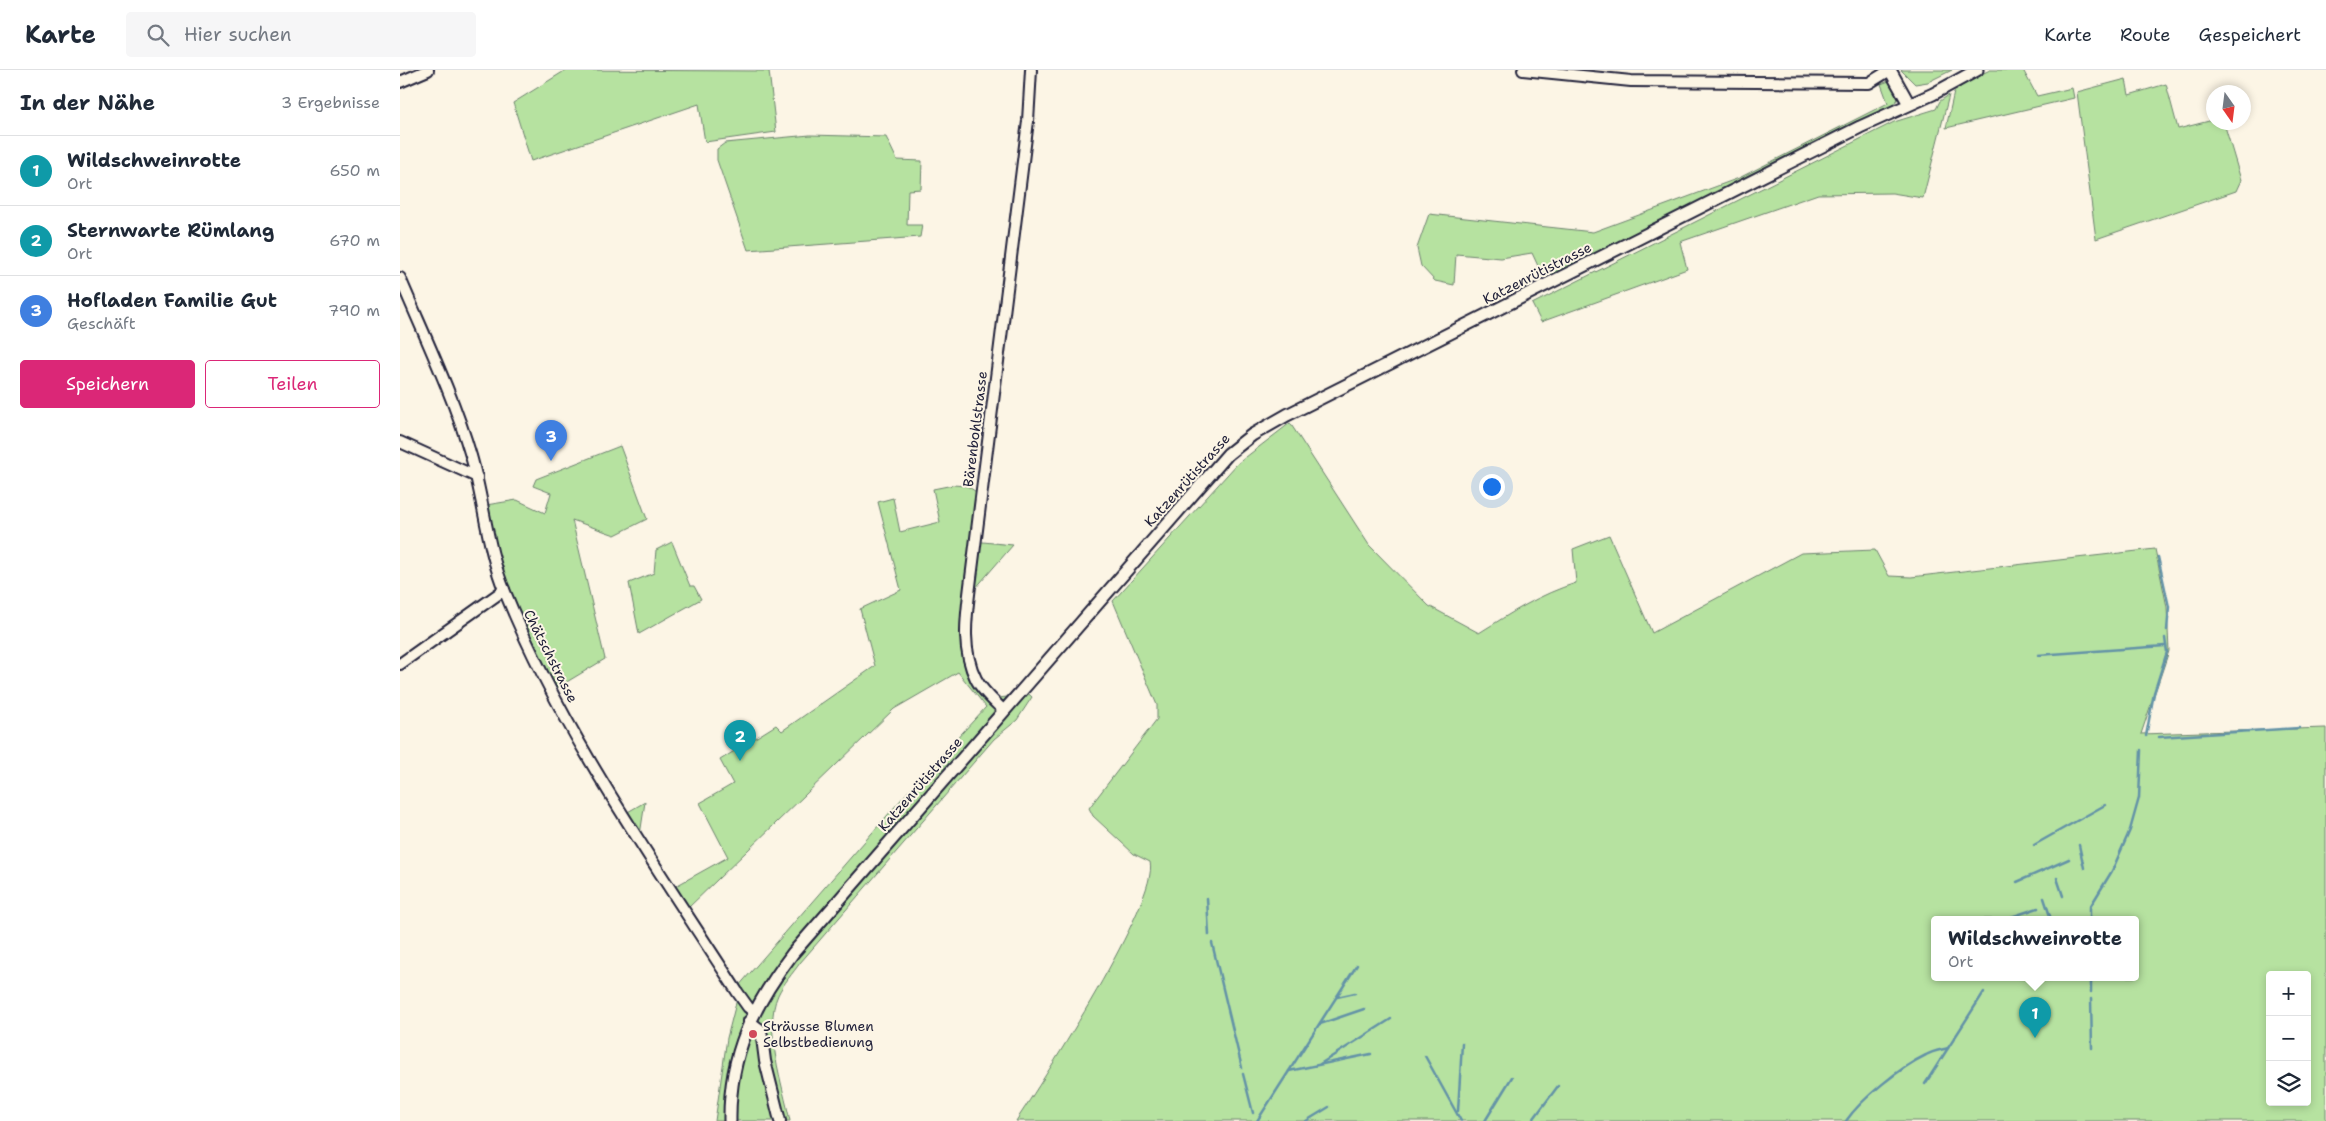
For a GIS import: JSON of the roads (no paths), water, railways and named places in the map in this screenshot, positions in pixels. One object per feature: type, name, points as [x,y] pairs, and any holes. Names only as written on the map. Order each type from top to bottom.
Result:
[{"type":"street","points":[[400,82],[428,70]]},
{"type":"street","name":"Bärenbohlstrasse","points":[[1004,711],[976,680],[969,662],[965,643],[970,578],[1025,138],[1031,70]]},
{"type":"street","points":[[1523,70],[1631,81],[1869,83],[1890,70],[1909,104]]},
{"type":"street","name":"Katzenrütistrasse","points":[[730,1121],[731,1084],[735,1063],[752,1016],[793,953],[1228,454],[1258,431],[1728,193],[1933,94],[1977,70]]},
{"type":"street","name":"Chätschstrasse","points":[[400,278],[452,400],[477,477],[490,542],[504,590],[539,665],[607,788],[761,1030],[766,1066],[780,1121]]},
{"type":"street","points":[[400,442],[477,477]]},
{"type":"street","points":[[400,664],[504,590]]},
{"type":"waterway","points":[[2158,557],[2169,607],[2167,630]]},
{"type":"waterway","points":[[2146,736],[2154,693],[2167,652],[2165,638]]},
{"type":"waterway","points":[[2038,655],[2165,646]]},
{"type":"waterway","points":[[2159,737],[2299,728]]},
{"type":"waterway","points":[[2090,916],[2090,907],[2112,871],[2130,830],[2139,798],[2141,750]]},
{"type":"waterway","points":[[2034,845],[2105,805]]},
{"type":"waterway","points":[[2079,845],[2084,868]]},
{"type":"waterway","points":[[2017,882],[2069,859]]},
{"type":"waterway","points":[[2057,878],[2063,896]]},
{"type":"waterway","points":[[1207,898],[1209,935]]},
{"type":"waterway","points":[[2044,898],[2050,916]]},
{"type":"waterway","points":[[2014,916],[2038,908]]},
{"type":"waterway","points":[[1212,943],[1242,1068]]},
{"type":"waterway","points":[[1257,1121],[1357,965]]},
{"type":"waterway","points":[[2091,981],[2091,992]]},
{"type":"waterway","points":[[1925,1084],[1984,992]]},
{"type":"waterway","points":[[1337,997],[1355,993]]},
{"type":"waterway","points":[[2091,999],[2092,1048]]},
{"type":"waterway","points":[[1320,1024],[1364,1009]]},
{"type":"waterway","points":[[1320,1064],[1391,1019]]},
{"type":"waterway","points":[[1458,1111],[1462,1043]]},
{"type":"waterway","points":[[1846,1121],[1872,1093],[1894,1075],[1916,1060],[1948,1048]]},
{"type":"waterway","points":[[1289,1071],[1371,1054]]},
{"type":"waterway","points":[[1425,1056],[1461,1121]]},
{"type":"waterway","points":[[1243,1074],[1253,1113]]},
{"type":"waterway","points":[[1485,1121],[1512,1077]]},
{"type":"waterway","points":[[1532,1121],[1558,1086]]},
{"type":"waterway","points":[[1306,1121],[1329,1107]]},
{"type":"place","name":"Hofladen Familie Gut","points":[[551,461]]},
{"type":"place","name":"Sternwarte Rümlang","points":[[740,761]]},
{"type":"place","name":"Sträusse Blumen Selbstbedienung","points":[[753,1034]]},
{"type":"place","name":"Wildschweinrotte","points":[[2035,1038]]}]
